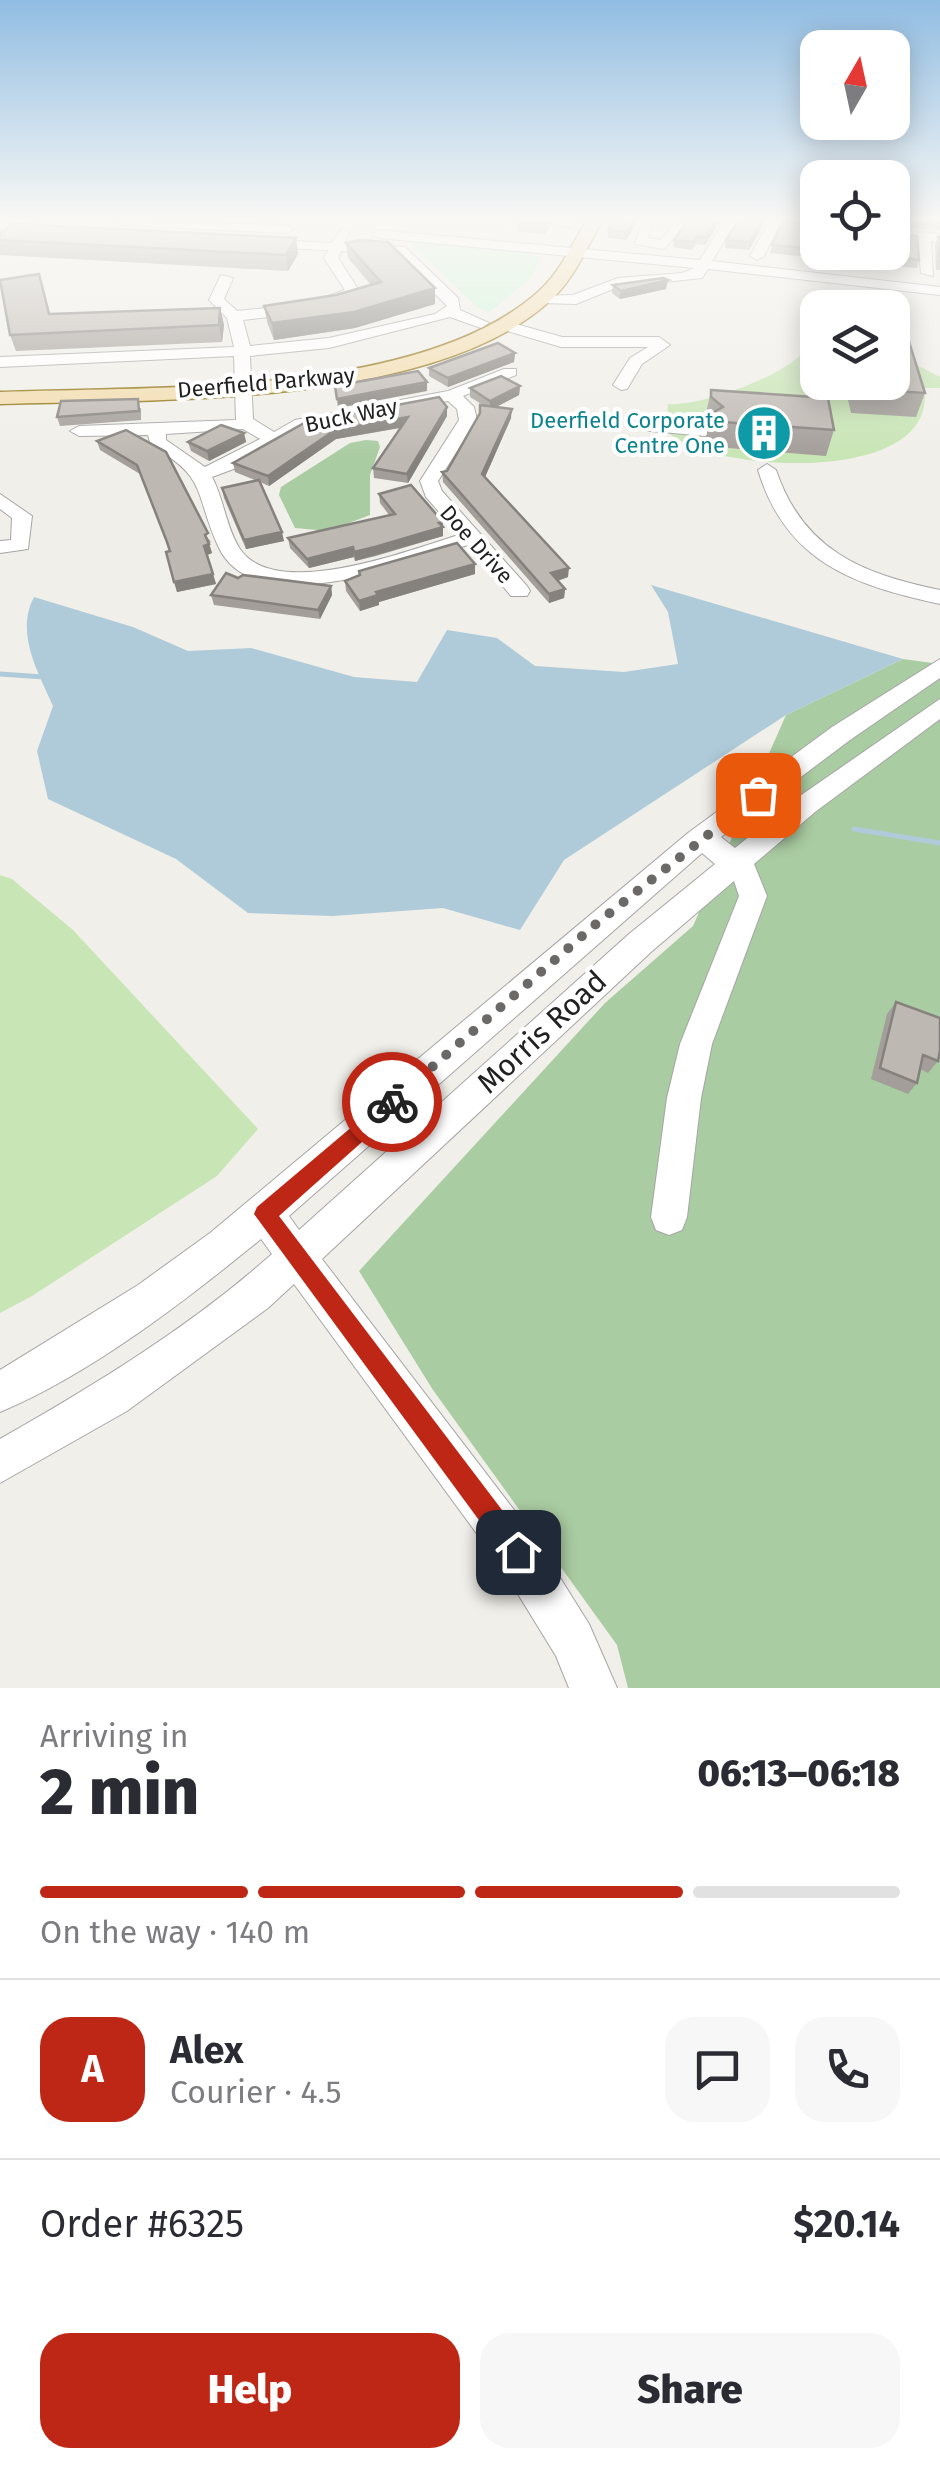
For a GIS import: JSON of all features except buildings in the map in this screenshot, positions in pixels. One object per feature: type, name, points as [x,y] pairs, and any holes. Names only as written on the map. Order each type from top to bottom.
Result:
[{"type":"main road","name":"Deerfield Parkway","points":[[492,324],[516,300]]},
{"type":"main road","name":"Deerfield Parkway","points":[[0,398],[374,358],[492,324],[539,300]]},
{"type":"main road","name":"Deerfield Parkway","points":[[0,384],[243,370]]},
{"type":"street","points":[[216,300],[244,332],[241,414],[246,423],[272,438]]},
{"type":"street","points":[[234,316],[308,308],[331,300]]},
{"type":"street","points":[[0,362],[243,370],[329,343],[440,317],[455,307],[452,300]]},
{"type":"street","points":[[449,310],[561,342],[659,342],[662,345],[636,361],[621,384]]},
{"type":"street","name":"Buck Way","points":[[199,474],[232,463],[272,438],[324,418],[452,394],[510,372]]},
{"type":"street","name":"Doe Drive","points":[[452,394],[465,407],[468,420],[428,481],[433,494],[520,592]]},
{"type":"street","points":[[79,432],[220,428],[246,423]]},
{"type":"street","points":[[647,426],[706,431]]},
{"type":"street","points":[[157,430],[157,442],[193,463],[233,556],[258,572],[302,580],[340,576],[470,538]]},
{"type":"street","points":[[767,470],[772,493],[784,516],[803,540],[824,556],[886,586],[940,597]]},
{"type":"street","points":[[0,500],[22,516],[20,545],[0,548]]},
{"type":"street","name":"Morris Road","points":[[0,1392],[127,1317],[196,1269],[702,837],[830,741],[940,667]]},
{"type":"street","name":"Morris Road","points":[[0,1462],[163,1364],[297,1258],[603,976],[735,862],[940,707]]},
{"type":"street","points":[[669,1217],[684,1098],[696,1044],[752,896],[746,874],[702,837]]},
{"type":"street","points":[[265,1214],[518,1552],[560,1616],[594,1688]]},
{"type":"green space","points":[[469,300],[504,300],[490,312]]},
{"type":"green space","points":[[798,357],[800,400],[910,400],[910,362],[940,377],[940,388],[924,388],[919,420],[896,443],[859,457],[815,463],[724,456],[688,445],[666,430],[668,404],[702,400],[744,387]]},
{"type":"green space","points":[[378,441],[380,447],[370,475],[370,515],[328,531],[295,528],[279,495],[281,487],[350,443]]},
{"type":"green space","points":[[903,659],[940,664],[940,1688],[628,1688],[617,1645],[433,1390],[359,1271],[605,1003],[693,926],[786,715]]},
{"type":"green space","points":[[0,875],[12,879],[73,930],[258,1129],[217,1176],[0,1313]]},
{"type":"water","points":[[651,585],[903,659],[786,715],[564,860],[520,930],[443,908],[333,916],[248,913],[176,859],[48,799],[37,751],[53,706],[35,666],[28,638],[27,624],[34,597],[133,627],[188,651],[251,648],[354,677],[417,682],[447,630],[497,638],[535,666],[624,672],[678,664],[668,612]]},
{"type":"waterway","points":[[0,674],[44,677]]},
{"type":"waterway","points":[[854,829],[940,843]]},
{"type":"way so far","points":[[392,1102],[596,924],[758,795]]},
{"type":"place","name":"Deerfield Corporate Centre One","points":[[764,433]]},
{"type":"route","points":[[392,1102],[265,1214],[518,1552]]}]
